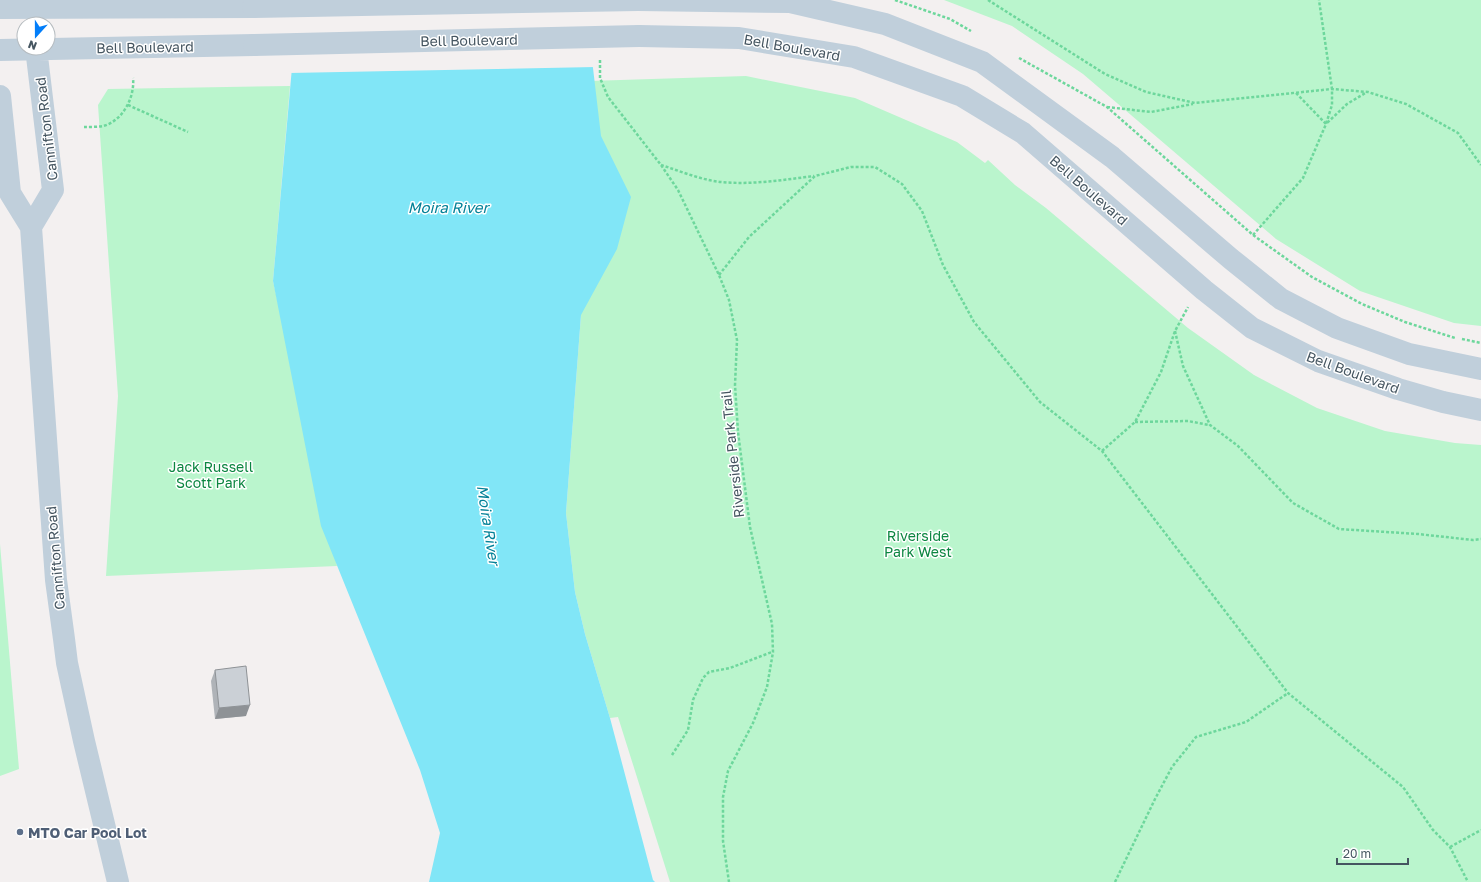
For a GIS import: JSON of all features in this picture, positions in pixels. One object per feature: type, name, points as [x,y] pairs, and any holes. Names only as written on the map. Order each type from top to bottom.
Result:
[{"type":"main road","points":[[0,8],[32,11],[638,0],[790,2],[884,24],[982,62],[1112,156],[1231,259],[1281,299],[1337,328],[1409,354],[1481,369]]},
{"type":"main road","name":"Bell Boulevard","points":[[56,49],[639,36],[740,38],[854,57],[962,96],[1023,133],[1204,290],[1252,328],[1318,361],[1443,402],[1481,410]]},
{"type":"main road","name":"Bell Boulevard","points":[[0,50],[16,50]]},
{"type":"main road","name":"Cannifton Road","points":[[31,228],[53,190],[37,56]]},
{"type":"main road","name":"Cannifton Road","points":[[0,96],[10,193],[31,228],[56,580],[67,663],[118,882]]},
{"type":"path","points":[[895,0],[950,19],[977,35]]},
{"type":"path","points":[[988,0],[1105,74],[1146,92],[1195,104]]},
{"type":"path","points":[[1252,235],[1303,178],[1326,124],[1332,105],[1332,89],[1319,0]]},
{"type":"path","name":"Riverside Park Trail","points":[[600,54],[600,78],[608,97],[661,165],[678,190],[719,275],[729,300],[737,340],[735,385],[738,432],[750,527],[772,624],[773,652],[767,687],[753,723],[728,772],[723,797],[723,841],[729,882]]},
{"type":"path","points":[[1018,58],[1107,107],[1252,235],[1312,277],[1362,304],[1405,322],[1453,338],[1481,343]]},
{"type":"path","points":[[84,127],[104,126],[116,119],[128,105],[134,87],[133,78]]},
{"type":"path","points":[[1107,107],[1151,112],[1195,104],[1332,89],[1368,92],[1406,104],[1458,133],[1481,166]]},
{"type":"path","points":[[1326,124],[1347,104],[1368,92]]},
{"type":"path","points":[[1296,93],[1326,124]]},
{"type":"path","points":[[128,105],[188,132]]},
{"type":"path","points":[[661,165],[697,177],[720,182],[757,182],[815,176],[851,167],[875,167],[902,184],[922,211],[943,266],[974,322],[1040,402],[1102,451],[1288,692],[1403,787],[1433,830],[1450,847],[1468,882]]},
{"type":"path","points":[[719,275],[749,237],[815,176]]},
{"type":"path","points":[[1102,451],[1135,422],[1161,372],[1176,331],[1188,307]]},
{"type":"path","points":[[1176,331],[1182,366],[1210,425],[1238,446],[1293,503],[1339,529],[1418,534],[1473,540],[1481,539]]},
{"type":"path","points":[[1135,422],[1188,422],[1210,425]]},
{"type":"path","points":[[672,755],[688,730],[693,700],[703,678],[709,672],[730,668],[773,652]]},
{"type":"path","points":[[1115,882],[1172,767],[1196,737],[1246,722],[1288,692]]},
{"type":"path","points":[[1450,847],[1481,830]]},
{"type":"green space","points":[[944,0],[1481,0],[1481,326],[1454,323],[1360,291],[1276,239],[1083,74],[1012,26]]},
{"type":"green space","name":"Riverside Park West","points":[[746,76],[855,98],[957,142],[985,163],[988,160],[1015,185],[1046,208],[1188,328],[1254,375],[1317,408],[1385,431],[1455,443],[1481,445],[1481,882],[670,882],[618,717],[610,718],[585,634],[575,592],[566,513],[581,315],[589,81]]},
{"type":"green space","name":"Jack Russell Scott Park","points":[[290,86],[273,281],[337,566],[106,576],[118,396],[98,105],[108,89]]},
{"type":"green space","points":[[0,544],[19,769],[0,776]]},
{"type":"water","name":"Moira River","points":[[298,0],[585,0],[601,136],[631,197],[617,249],[581,315],[566,513],[575,592],[585,634],[610,718],[653,880],[655,882],[429,882],[440,833],[420,770],[321,526],[273,281]]},
{"type":"pier","points":[[296,0],[587,0],[595,67],[289,73]]},
{"type":"building","points":[[246,666],[250,705],[219,708],[215,670]]},
{"type":"place","name":"MTO Car Pool Lot","points":[[20,832]]}]
